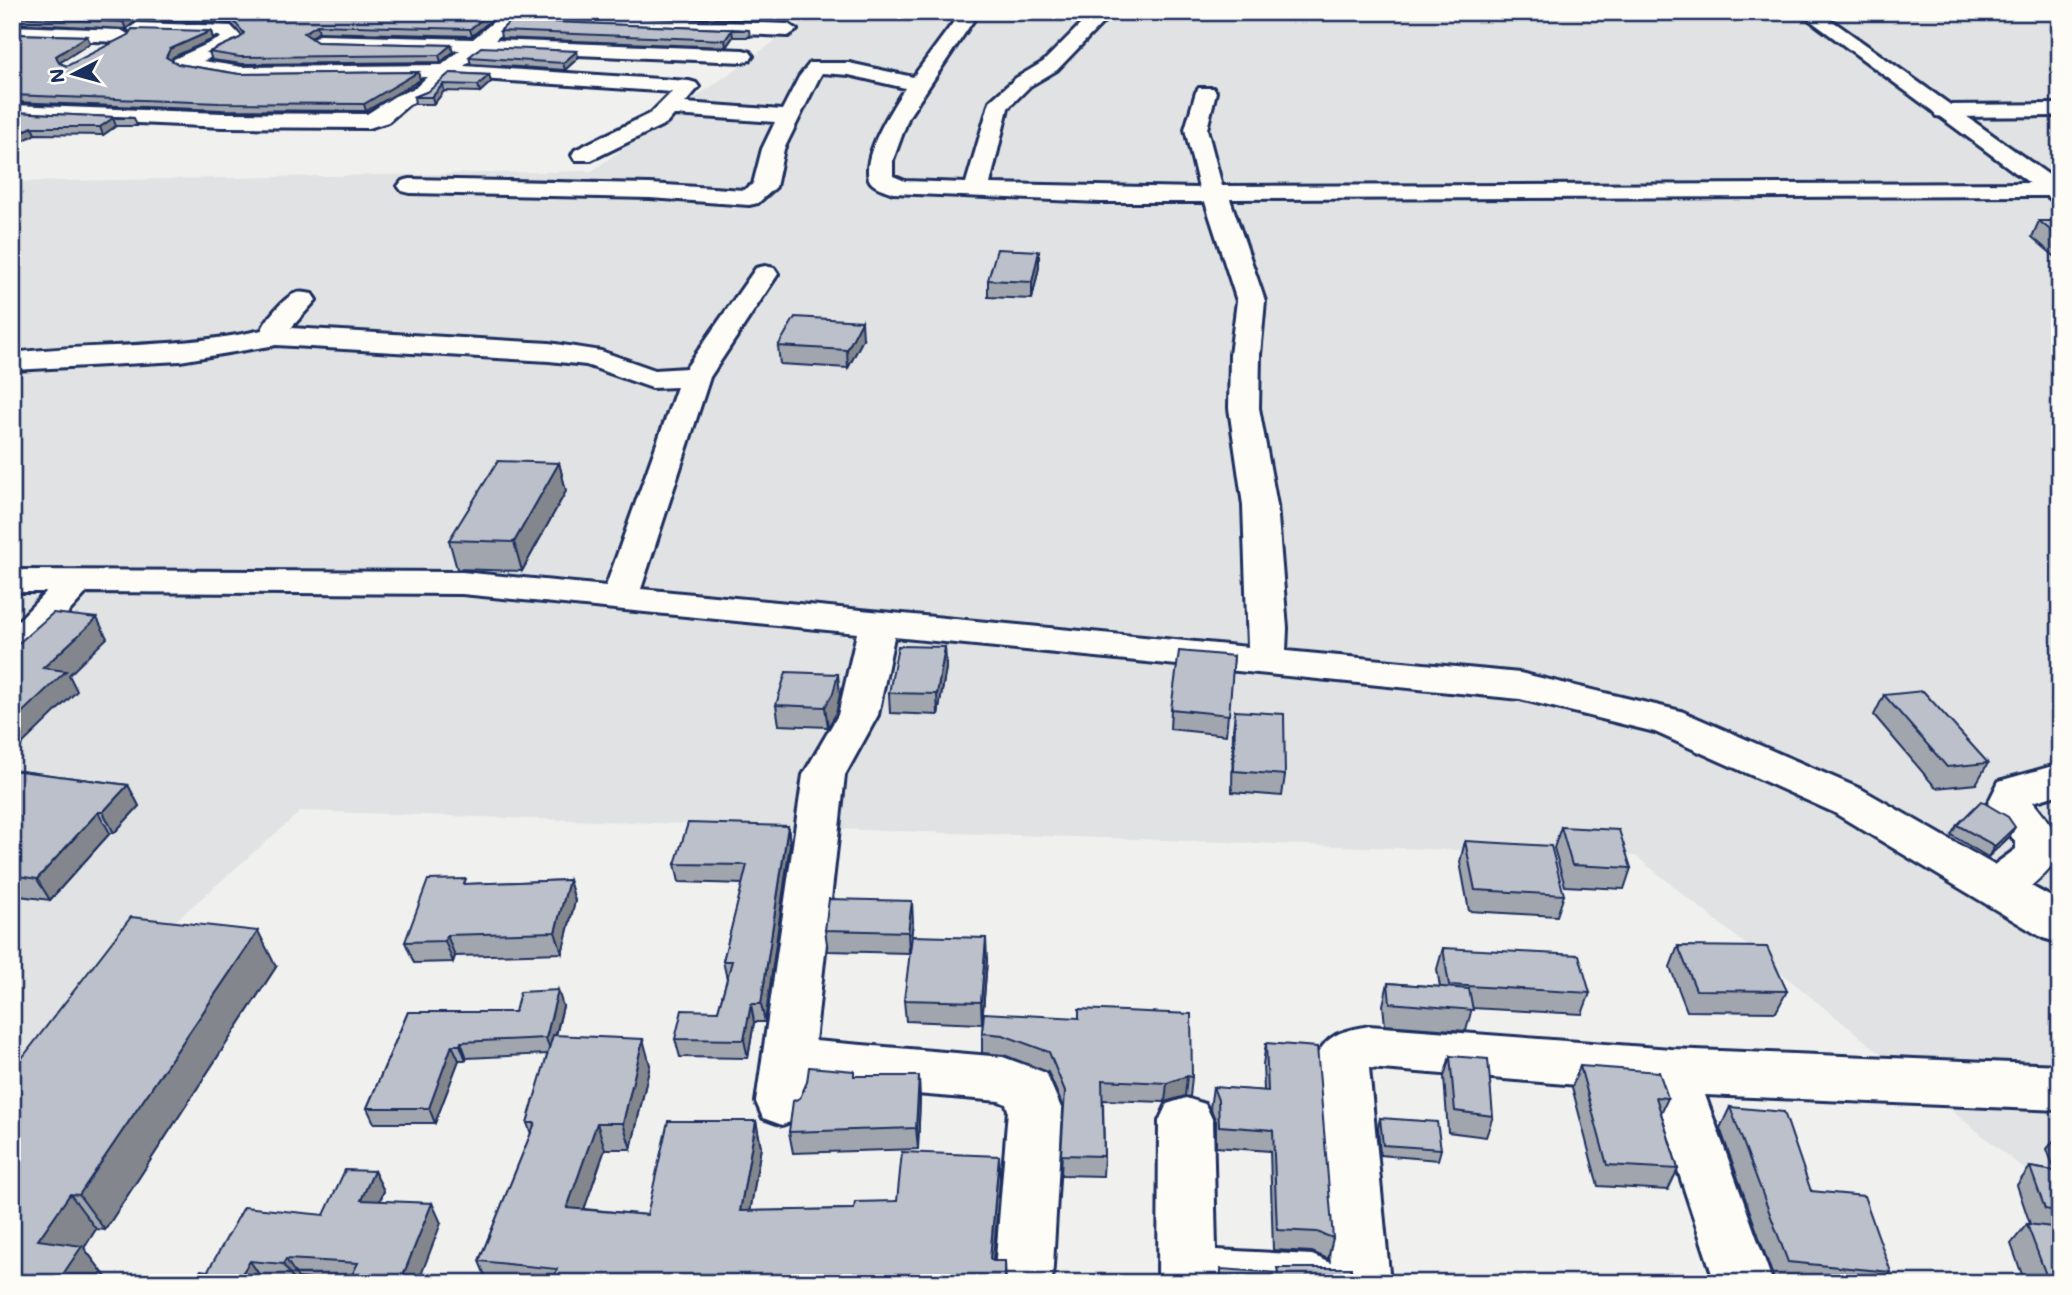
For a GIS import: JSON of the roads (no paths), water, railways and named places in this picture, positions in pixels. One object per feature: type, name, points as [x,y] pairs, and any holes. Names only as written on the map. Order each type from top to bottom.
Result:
[{"type":"street","points":[[90,54],[163,12]]},
{"type":"street","points":[[976,191],[998,106],[1023,82],[1050,66],[1104,12]]},
{"type":"street","points":[[1808,12],[2057,192]]},
{"type":"street","points":[[970,13],[892,124],[879,165],[881,179],[901,188],[1100,195],[1405,190],[2057,192]]},
{"type":"street","points":[[270,100],[391,103],[402,100],[422,92],[511,16],[542,22],[789,21]]},
{"type":"street","points":[[583,155],[659,118],[689,87],[743,56],[789,21]]},
{"type":"street","points":[[12,32],[129,33],[224,30],[234,39],[181,63],[242,73],[446,71],[689,87]]},
{"type":"street","points":[[319,41],[743,56]]},
{"type":"street","points":[[410,186],[650,191],[749,198],[764,187],[773,149],[809,77],[817,67],[849,69],[920,85]]},
{"type":"street","points":[[1206,92],[1196,129],[1208,184],[1217,195],[1218,206],[1251,301],[1245,355],[1244,408],[1260,505],[1268,628],[1266,661]]},
{"type":"street","points":[[157,116],[186,99],[209,99]]},
{"type":"street","points":[[17,114],[369,121],[380,117],[402,100]]},
{"type":"street","points":[[669,107],[789,117]]},
{"type":"street","points":[[1944,111],[2060,110]]},
{"type":"street","points":[[620,598],[695,377],[765,274]]},
{"type":"street","points":[[276,336],[277,327],[302,300]]},
{"type":"street","points":[[14,361],[144,354],[254,342],[276,336],[549,352],[591,357],[652,379],[695,377]]},
{"type":"street","points":[[12,581],[462,583],[1520,686],[1667,721],[1848,801],[2060,925]]},
{"type":"street","points":[[12,650],[78,582]]},
{"type":"street","points":[[878,624],[858,715],[824,775],[785,1082],[1003,1079],[1027,1088],[1035,1110],[1023,1283]]},
{"type":"street","points":[[1996,888],[2038,856],[2039,841],[2010,803],[2014,792],[2060,779]]},
{"type":"street","points":[[1358,1283],[1362,1280],[1341,1059],[1351,1051],[1369,1047],[1671,1071],[2060,1088]]},
{"type":"street","points":[[1671,1071],[1744,1283]]},
{"type":"street","points":[[1186,1121],[1187,1280],[1312,1283]]}]
